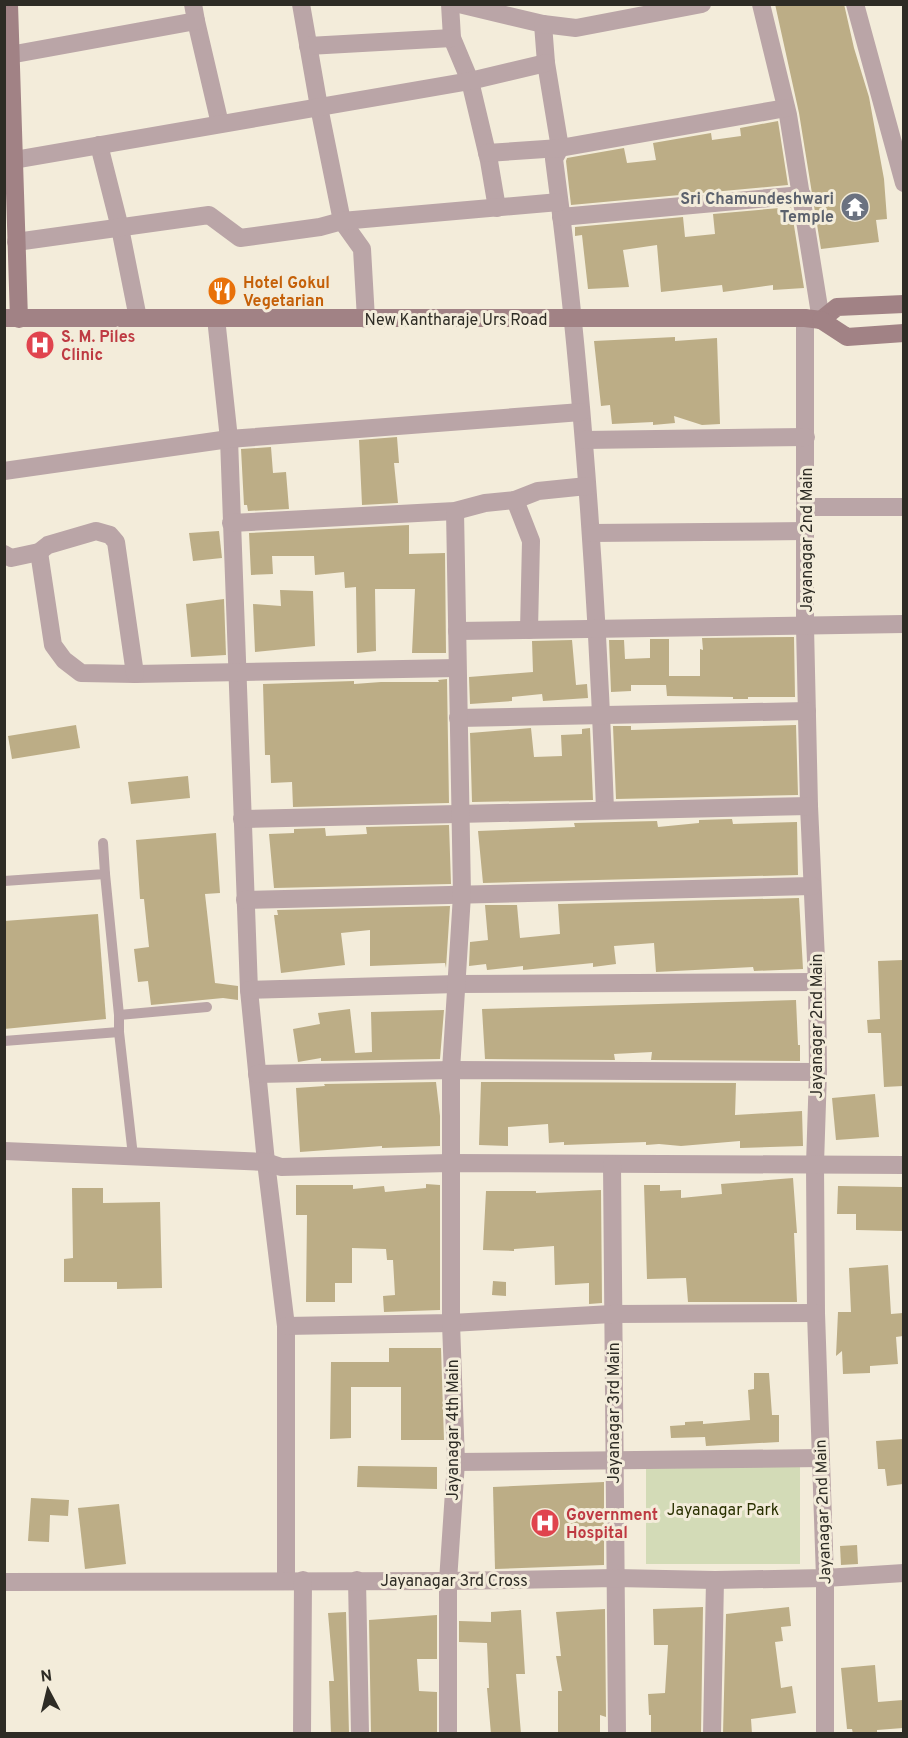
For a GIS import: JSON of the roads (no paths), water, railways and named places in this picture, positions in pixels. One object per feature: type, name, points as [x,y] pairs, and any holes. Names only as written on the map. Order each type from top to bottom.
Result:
[{"type":"main road","points":[[9,4],[8,56],[16,243],[12,319]]},
{"type":"main road","name":"New Kantharaje Urs Road","points":[[12,319],[813,319],[837,307],[903,304]]},
{"type":"main road","points":[[813,319],[848,338],[903,333]]},
{"type":"street","points":[[301,4],[342,222],[362,249],[366,319]]},
{"type":"street","points":[[450,4],[452,38],[470,81],[497,208]]},
{"type":"street","points":[[459,4],[543,24],[576,28],[702,4]]},
{"type":"street","name":"Jayanagar 2nd Main","points":[[761,4],[786,108],[802,195],[813,319],[806,437],[806,626],[809,806],[817,982],[816,1313],[825,1578],[825,1734]]},
{"type":"street","points":[[855,4],[903,183]]},
{"type":"street","points":[[8,56],[194,13],[220,124]]},
{"type":"street","points":[[543,24],[546,63],[560,148],[554,159],[584,440],[602,714],[605,810]]},
{"type":"street","points":[[308,46],[452,38]]},
{"type":"street","points":[[14,160],[470,81],[546,63]]},
{"type":"street","points":[[487,153],[560,148],[786,108]]},
{"type":"street","points":[[99,145],[120,228],[138,318]]},
{"type":"street","points":[[16,243],[209,215],[240,238],[342,222],[497,208],[560,210],[802,195]]},
{"type":"street","points":[[216,318],[229,439],[249,990],[266,1162],[286,1326],[294,1580],[302,1734]]},
{"type":"street","points":[[4,471],[229,439],[581,412]]},
{"type":"street","points":[[584,440],[806,437]]},
{"type":"street","points":[[231,523],[455,512],[484,503],[515,500],[538,491],[587,486]]},
{"type":"street","points":[[515,500],[522,512],[531,541],[529,630]]},
{"type":"street","points":[[806,507],[903,507]]},
{"type":"street","name":"Jayanagar 4th Main","points":[[448,1734],[448,1581],[456,1462],[451,1323],[451,1070],[462,895],[455,512]]},
{"type":"street","points":[[4,554],[11,558],[39,552],[48,545],[96,531],[110,535],[116,542],[135,674]]},
{"type":"street","points":[[591,533],[806,531]]},
{"type":"street","points":[[39,552],[53,645],[64,660],[81,673],[458,668]]},
{"type":"street","points":[[457,632],[903,624]]},
{"type":"street","points":[[458,718],[807,711]]},
{"type":"street","points":[[242,819],[809,806]]},
{"type":"street","points":[[245,900],[812,886]]},
{"type":"street","points":[[249,990],[457,984],[817,982]]},
{"type":"street","points":[[257,1074],[451,1070],[818,1072]]},
{"type":"street","points":[[4,1151],[266,1162],[281,1167],[450,1163],[903,1165]]},
{"type":"street","name":"Jayanagar 3rd Main","points":[[612,1164],[617,1734]]},
{"type":"street","points":[[286,1326],[451,1323],[612,1314],[816,1313]]},
{"type":"street","points":[[456,1462],[821,1458]]},
{"type":"street","name":"Jayanagar 3rd Cross","points":[[4,1582],[448,1581],[615,1578],[715,1580],[825,1578],[903,1573]]},
{"type":"street","points":[[357,1580],[360,1734]]},
{"type":"street","points":[[711,1734],[715,1580]]},
{"type":"lane","points":[[103,843],[119,1032],[133,1156]]},
{"type":"lane","points":[[4,881],[105,874]]},
{"type":"lane","points":[[119,1015],[207,1007]]},
{"type":"lane","points":[[4,1041],[119,1032]]},
{"type":"place","name":"Sri Chamundeshwari Temple","points":[[855,207]]},
{"type":"place","name":"Hotel Gokul Vegetarian","points":[[222,291]]},
{"type":"place","name":"S. M. Piles Clinic","points":[[40,345]]},
{"type":"place","name":"Government Hospital","points":[[545,1523]]},
{"type":"park label","name":"Jayanagar Park","points":[[723,1509]]}]
